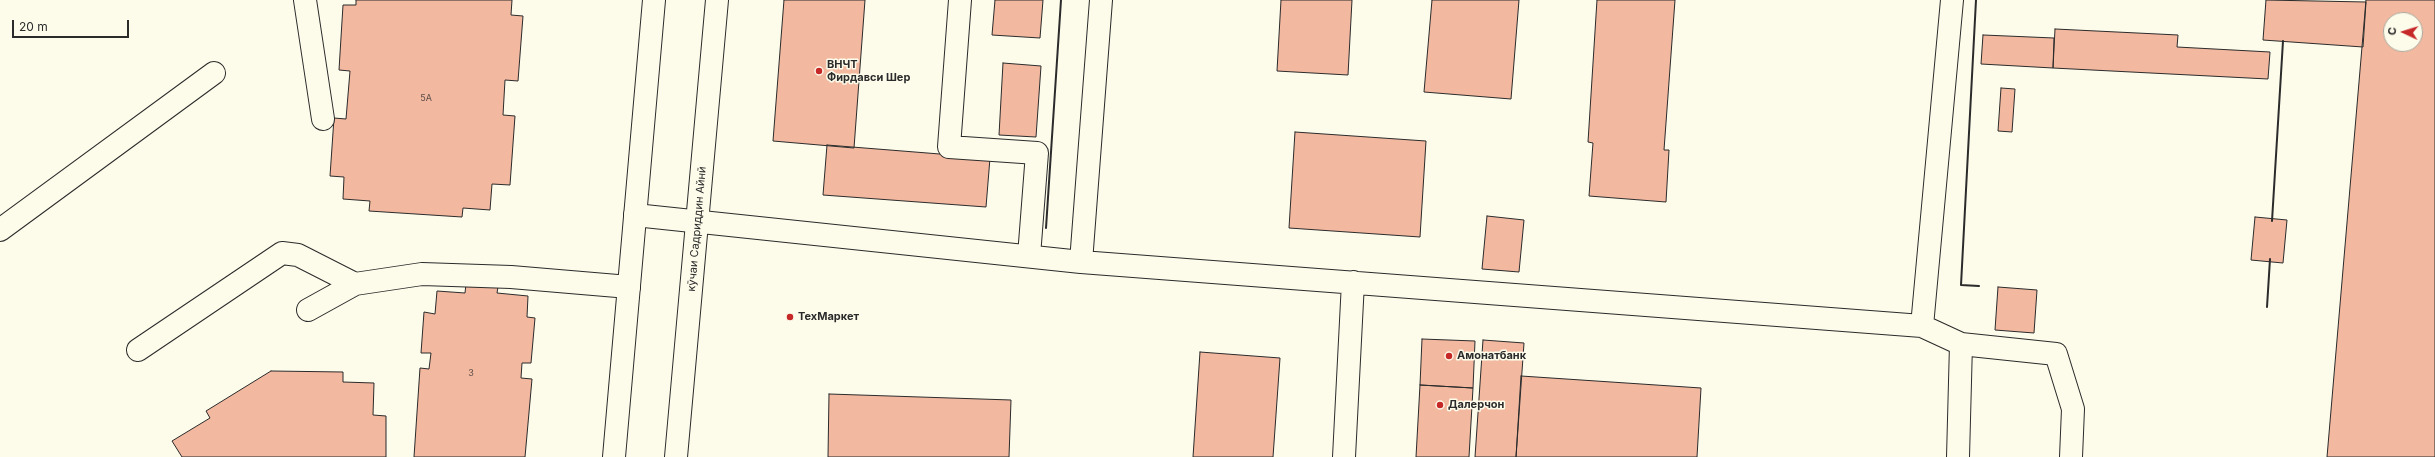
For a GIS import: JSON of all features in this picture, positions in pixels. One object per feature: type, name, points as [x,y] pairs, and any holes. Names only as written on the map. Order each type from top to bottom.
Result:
[{"type":"main road","points":[[305,0],[323,119]]},
{"type":"main road","points":[[614,457],[654,0]]},
{"type":"main road","name":"кӯчаи Садриддин Айнӣ","points":[[676,457],[717,0]]},
{"type":"main road","points":[[960,0],[949,147],[1037,153],[1029,256]]},
{"type":"main road","points":[[1081,262],[1101,0]]},
{"type":"main road","points":[[1922,326],[1952,0]]},
{"type":"main road","points":[[0,230],[214,73]]},
{"type":"main road","points":[[635,215],[1081,262],[1922,326],[1961,344],[2056,354],[2073,409],[2071,457]]},
{"type":"main road","points":[[138,350],[282,253],[298,255],[355,284]]},
{"type":"main road","points":[[308,310],[355,284],[393,276],[448,274],[629,287]]},
{"type":"main road","points":[[1344,457],[1352,282]]},
{"type":"main road","points":[[1958,457],[1961,344]]},
{"type":"building","points":[[356,0],[512,0],[511,15],[523,16],[518,81],[505,80],[503,115],[515,116],[510,185],[492,184],[490,210],[463,208],[462,217],[369,211],[370,201],[343,199],[344,177],[330,176],[334,118],[346,119],[350,71],[339,70],[343,5],[356,5]]},
{"type":"building","name":"ВНЧТ Фирдавси Шер","points":[[784,0],[865,0],[854,148],[773,141]]},
{"type":"building","points":[[995,0],[1043,0],[1040,38],[992,35]]},
{"type":"building","points":[[1281,0],[1352,0],[1348,75],[1277,71]]},
{"type":"building","points":[[1432,0],[1519,0],[1511,99],[1424,92]]},
{"type":"building","points":[[1597,0],[1675,0],[1664,150],[1669,150],[1666,202],[1589,196],[1593,143],[1588,142]]},
{"type":"building","points":[[2266,0],[2366,2],[2363,47],[2263,40]]},
{"type":"building","points":[[2366,0],[2435,0],[2435,457],[2327,457]]},
{"type":"building","points":[[2055,29],[2178,35],[2177,47],[2270,52],[2268,79],[2053,68]]},
{"type":"building","points":[[1983,35],[2054,38],[2053,68],[1981,64]]},
{"type":"building","points":[[1003,63],[1041,66],[1036,137],[999,135]]},
{"type":"building","points":[[2001,88],[2015,89],[2012,132],[1998,131]]},
{"type":"building","points":[[1295,132],[1426,141],[1420,237],[1289,228]]},
{"type":"building","points":[[827,145],[990,158],[986,207],[823,195]]},
{"type":"building","points":[[1487,216],[1524,220],[1519,272],[1482,269]]},
{"type":"building","points":[[2255,217],[2287,220],[2283,263],[2251,260]]},
{"type":"building","points":[[466,284],[498,287],[497,293],[528,296],[527,317],[535,318],[531,363],[522,363],[521,378],[532,379],[525,457],[414,457],[420,368],[429,369],[431,353],[421,353],[424,312],[435,314],[437,291],[465,293]]},
{"type":"building","points":[[1998,287],[2037,290],[2034,333],[1995,330]]},
{"type":"building","points":[[1422,339],[1475,341],[1473,388],[1420,385]]},
{"type":"building","points":[[1483,340],[1524,343],[1516,457],[1475,457]]},
{"type":"building","points":[[1200,352],[1280,358],[1273,457],[1193,457]]},
{"type":"building","points":[[271,371],[343,372],[343,382],[374,383],[373,415],[386,416],[386,457],[182,457],[172,441],[210,418],[206,411]]},
{"type":"building","points":[[1521,376],[1701,388],[1697,457],[1516,457]]},
{"type":"building","points":[[1420,385],[1473,388],[1469,457],[1416,457]]},
{"type":"building","points":[[829,394],[1011,400],[1009,457],[828,457]]},
{"type":"wall","points":[[1046,228],[1061,0]]},
{"type":"wall","points":[[1976,0],[1961,285],[1979,286]]},
{"type":"wall","points":[[2272,221],[2283,41]]},
{"type":"wall","points":[[2267,307],[2270,259]]},
{"type":"place","name":"ВНЧТ Фирдавси Шер","points":[[819,71]]},
{"type":"place","name":"ТехМаркет","points":[[790,317]]},
{"type":"place","name":"Амонатбанк","points":[[1449,356]]},
{"type":"place","name":"Далерчон","points":[[1440,405]]}]
